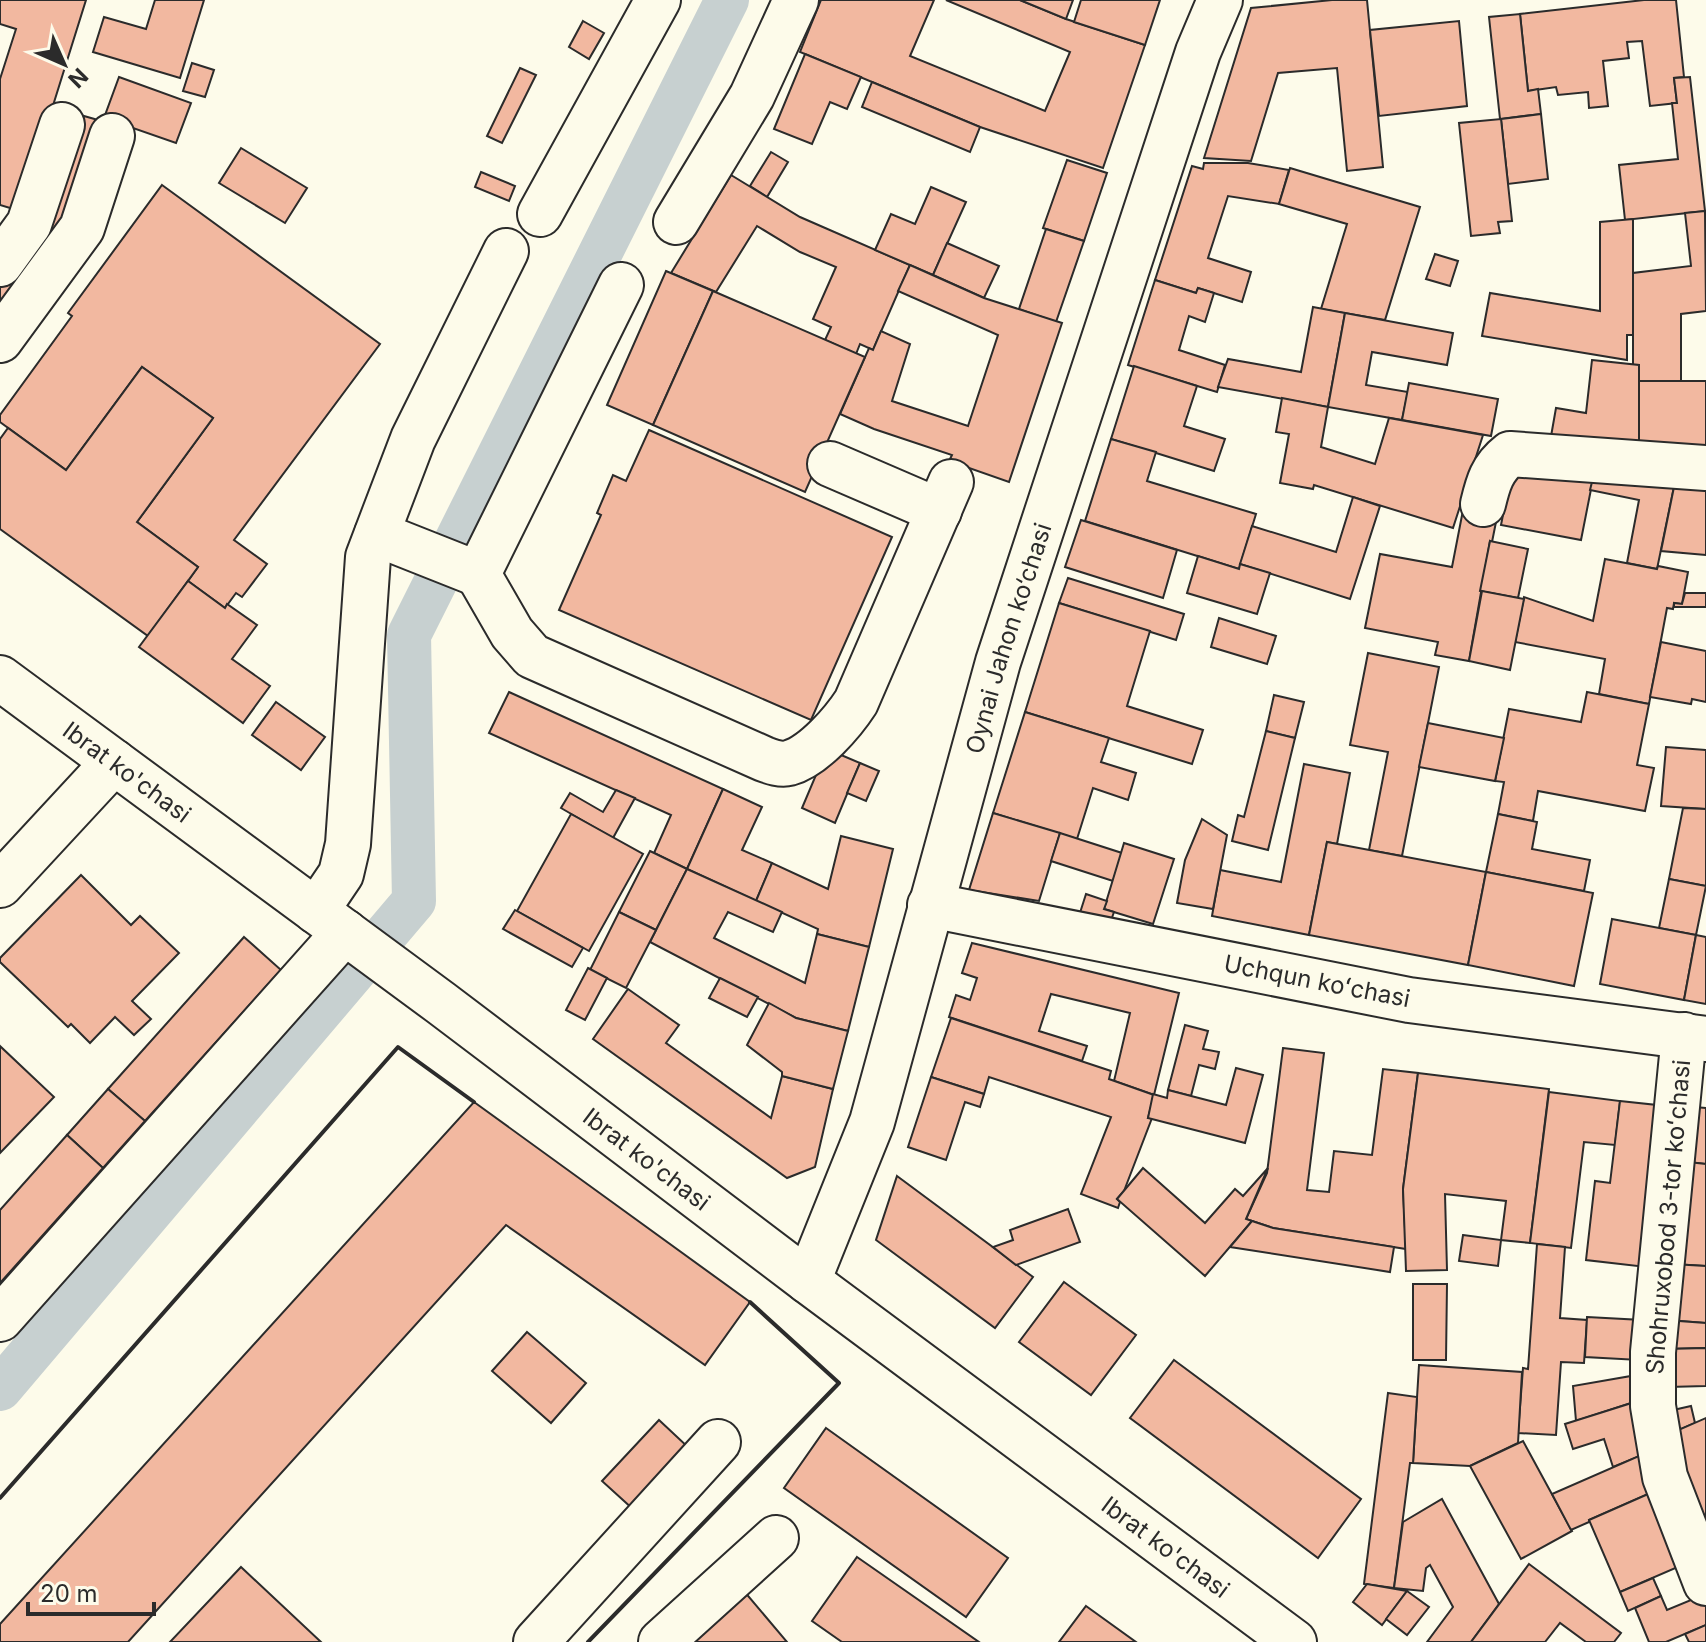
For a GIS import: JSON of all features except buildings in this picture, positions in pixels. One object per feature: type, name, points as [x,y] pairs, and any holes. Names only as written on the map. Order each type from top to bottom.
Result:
[{"type":"street","points":[[540,214],[658,0]]},
{"type":"street","points":[[676,222],[752,96],[796,0]]},
{"type":"street","name":"Oynai Jahon ko‘chasi","points":[[808,1281],[872,1122],[1002,647],[1198,52],[1220,0]]},
{"type":"street","points":[[0,264],[29,224],[62,125]]},
{"type":"street","points":[[0,340],[82,228],[112,136]]},
{"type":"street","points":[[0,1319],[339,928],[341,874],[348,844],[368,557],[386,537],[413,439],[506,251]]},
{"type":"street","points":[[471,571],[621,285]]},
{"type":"street","points":[[1483,504],[1498,463],[1510,454],[1706,468]]},
{"type":"street","points":[[386,537],[471,571],[512,633],[532,656],[764,759],[790,763],[823,741],[841,724],[856,702],[945,496],[830,464]]},
{"type":"street","name":"Ibrat ko'chasi","points":[[0,678],[441,1003],[808,1281],[1294,1642]]},
{"type":"street","points":[[0,885],[114,762]]},
{"type":"street","name":"Uchqun koʻchasi","points":[[930,905],[1409,1000],[1695,1037]]},
{"type":"street","name":"Shohruxobod 3-tor koʻchasi","points":[[1695,1037],[1653,1352],[1653,1406],[1665,1477],[1706,1583]]},
{"type":"street","points":[[536,1642],[718,1442]]},
{"type":"street","points":[[661,1642],[776,1538]]},
{"type":"waterway","points":[[0,1389],[414,901],[409,635],[727,0]]},
{"type":"wall","points":[[0,1498],[398,1047],[474,1102]]},
{"type":"wall","points":[[588,1642],[839,1383],[750,1302]]}]
